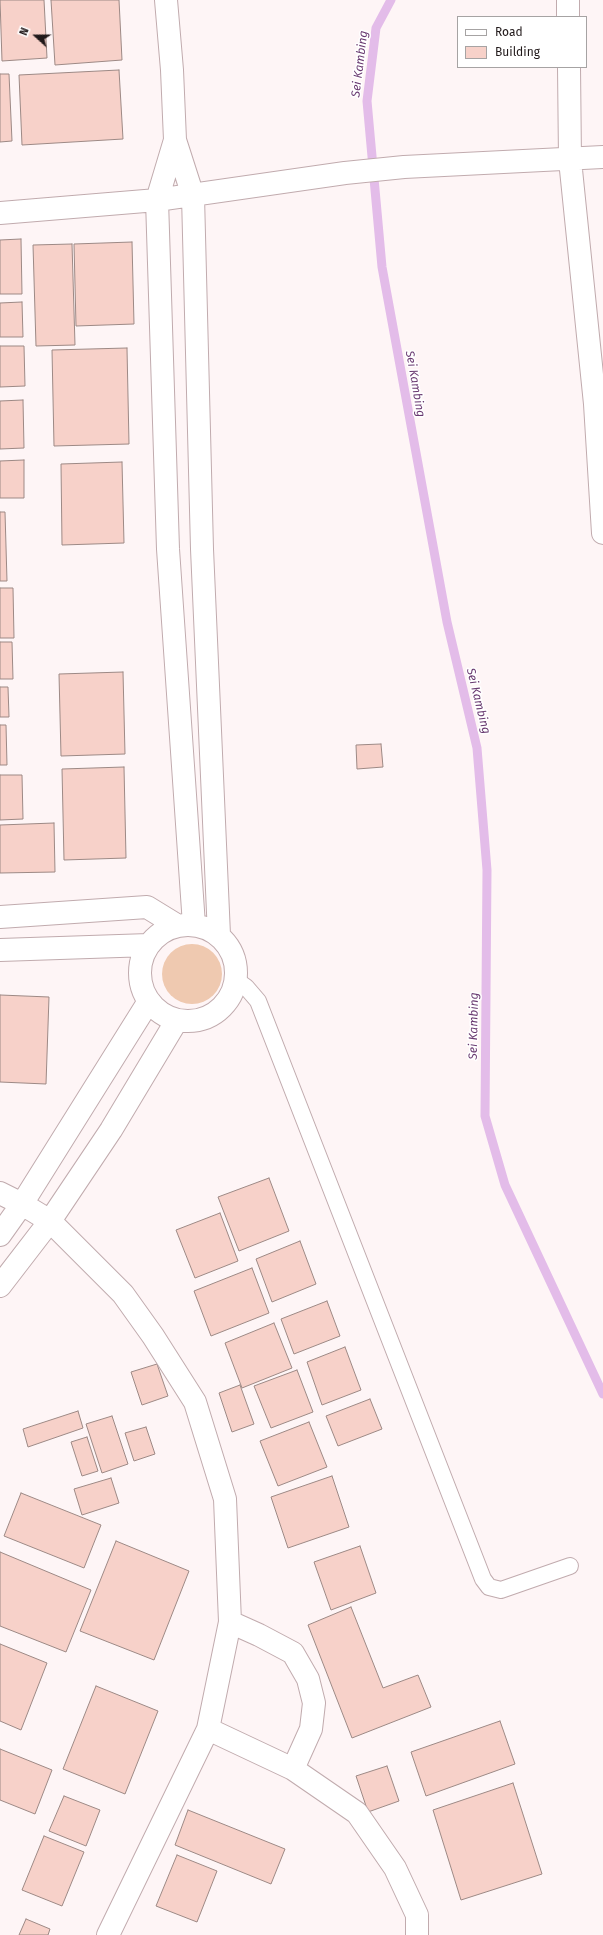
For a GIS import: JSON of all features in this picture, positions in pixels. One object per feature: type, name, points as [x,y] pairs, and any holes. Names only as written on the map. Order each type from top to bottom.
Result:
[{"type":"street","points":[[166,0],[172,70],[175,140],[193,196],[202,549],[219,935]]},
{"type":"street","points":[[568,0],[568,16]]},
{"type":"street","points":[[569,68],[570,160],[599,404],[603,532]]},
{"type":"street","points":[[175,140],[157,200],[168,549],[186,926]]},
{"type":"street","points":[[0,213],[193,196],[345,173],[404,167],[570,160],[603,157]]},
{"type":"street","points":[[168,549],[202,549]]},
{"type":"street","points":[[0,917],[147,907],[186,926],[208,928],[219,935],[230,947],[236,963],[236,980],[225,1004],[203,1019],[177,1020],[161,1013],[149,1001],[142,988],[140,973],[142,958],[149,945],[162,933],[186,926]]},
{"type":"street","points":[[0,950],[149,945]]},
{"type":"street","points":[[0,1235],[22,1204],[149,1001]]},
{"type":"street","points":[[0,1286],[50,1221],[111,1130],[177,1020]]},
{"type":"street","points":[[0,1193],[50,1221],[123,1294],[153,1336],[195,1402],[225,1499],[230,1622],[208,1729],[108,1935]]},
{"type":"street","points":[[230,1622],[293,1653],[308,1679],[314,1703],[311,1729],[293,1769]]},
{"type":"street","points":[[208,1729],[293,1769],[357,1813],[395,1868],[417,1915],[417,1935]]},
{"type":"lane","points":[[236,980],[246,987],[258,1001],[483,1579],[489,1587],[501,1590],[570,1566]]},
{"type":"shaded area","points":[[192,944],[208,949],[213,953],[217,958],[222,974],[217,990],[213,995],[208,999],[192,1004],[176,999],[171,995],[167,990],[162,974],[167,958],[171,953],[176,949]]},
{"type":"building","points":[[0,0],[44,0],[47,58],[2,61]]},
{"type":"building","points":[[51,0],[119,0],[122,60],[55,65]]},
{"type":"building","points":[[119,70],[123,139],[22,145],[19,75]]},
{"type":"building","points":[[0,74],[9,74],[12,141],[0,142]]},
{"type":"building","points":[[21,239],[22,294],[0,294],[0,240]]},
{"type":"building","points":[[132,242],[134,324],[76,326],[74,244]]},
{"type":"building","points":[[72,244],[75,345],[36,346],[33,245]]},
{"type":"building","points":[[22,302],[23,337],[0,337],[0,303]]},
{"type":"building","points":[[0,346],[24,346],[25,386],[0,387]]},
{"type":"building","points":[[127,348],[129,444],[54,446],[52,350]]},
{"type":"building","points":[[23,400],[24,448],[0,449],[0,401]]},
{"type":"building","points":[[24,460],[24,498],[0,498],[0,461]]},
{"type":"building","points":[[122,462],[124,543],[62,545],[61,464]]},
{"type":"building","points":[[0,512],[5,512],[7,581],[0,581]]},
{"type":"building","points":[[0,588],[13,588],[14,638],[0,638]]},
{"type":"building","points":[[0,642],[12,642],[13,679],[0,679]]},
{"type":"building","points":[[123,672],[125,754],[61,756],[59,674]]},
{"type":"building","points":[[0,687],[8,687],[9,717],[0,717]]},
{"type":"building","points":[[0,725],[6,725],[7,765],[0,765]]},
{"type":"building","points":[[381,744],[383,767],[357,769],[356,745]]},
{"type":"building","points":[[124,767],[126,858],[64,860],[62,769]]},
{"type":"building","points":[[0,775],[22,775],[23,819],[0,820]]},
{"type":"building","points":[[54,823],[55,872],[0,873],[0,825]]},
{"type":"building","points":[[0,995],[49,997],[46,1084],[0,1082]]},
{"type":"building","points":[[269,1178],[289,1231],[239,1251],[218,1197]]},
{"type":"building","points":[[220,1213],[238,1261],[195,1278],[176,1230]]},
{"type":"building","points":[[300,1241],[316,1284],[272,1302],[256,1259]]},
{"type":"building","points":[[252,1268],[269,1313],[211,1336],[194,1291]]},
{"type":"building","points":[[327,1301],[340,1336],[294,1354],[281,1319]]},
{"type":"building","points":[[274,1323],[292,1368],[242,1388],[225,1343]]},
{"type":"building","points":[[345,1347],[361,1390],[322,1405],[307,1362]]},
{"type":"building","points":[[157,1364],[168,1396],[142,1405],[131,1372]]},
{"type":"building","points":[[297,1370],[313,1412],[271,1428],[254,1386]]},
{"type":"building","points":[[240,1385],[254,1424],[232,1432],[219,1393]]},
{"type":"building","points":[[370,1399],[382,1429],[338,1446],[326,1416]]},
{"type":"building","points":[[78,1411],[83,1428],[28,1447],[23,1429]]},
{"type":"building","points":[[112,1416],[128,1464],[102,1473],[86,1424]]},
{"type":"building","points":[[309,1422],[327,1467],[278,1486],[260,1441]]},
{"type":"building","points":[[146,1427],[155,1454],[134,1461],[125,1433]]},
{"type":"building","points":[[87,1437],[98,1471],[82,1476],[71,1442]]},
{"type":"building","points":[[332,1476],[349,1527],[288,1548],[271,1497]]},
{"type":"building","points":[[111,1478],[119,1503],[82,1515],[74,1489]]},
{"type":"building","points":[[21,1493],[101,1525],[84,1568],[4,1536]]},
{"type":"building","points":[[116,1541],[189,1571],[154,1660],[80,1631]]},
{"type":"building","points":[[360,1546],[376,1593],[331,1610],[314,1562]]},
{"type":"building","points":[[0,1552],[91,1590],[66,1652],[0,1626]]},
{"type":"building","points":[[351,1607],[383,1688],[418,1675],[431,1707],[352,1738],[308,1625]]},
{"type":"building","points":[[0,1644],[47,1663],[21,1730],[0,1721]]},
{"type":"building","points":[[96,1686],[158,1711],[125,1794],[63,1769]]},
{"type":"building","points":[[500,1721],[515,1764],[426,1796],[411,1752]]},
{"type":"building","points":[[0,1749],[52,1770],[35,1814],[0,1800]]},
{"type":"building","points":[[387,1766],[399,1801],[368,1812],[356,1776]]},
{"type":"building","points":[[513,1783],[542,1874],[461,1900],[433,1810]]},
{"type":"building","points":[[64,1796],[100,1810],[86,1846],[49,1831]]},
{"type":"building","points":[[188,1810],[285,1849],[271,1884],[175,1845]]},
{"type":"building","points":[[44,1836],[84,1852],[62,1906],[22,1890]]},
{"type":"building","points":[[177,1855],[217,1871],[197,1922],[156,1906]]},
{"type":"building","points":[[26,1919],[50,1929],[48,1935],[19,1935]]},
{"type":"waterway","name":"Sei Kambing","points":[[391,0],[376,28],[367,101],[382,267],[447,622],[477,748],[487,870],[485,1116],[505,1185],[603,1394]]}]
